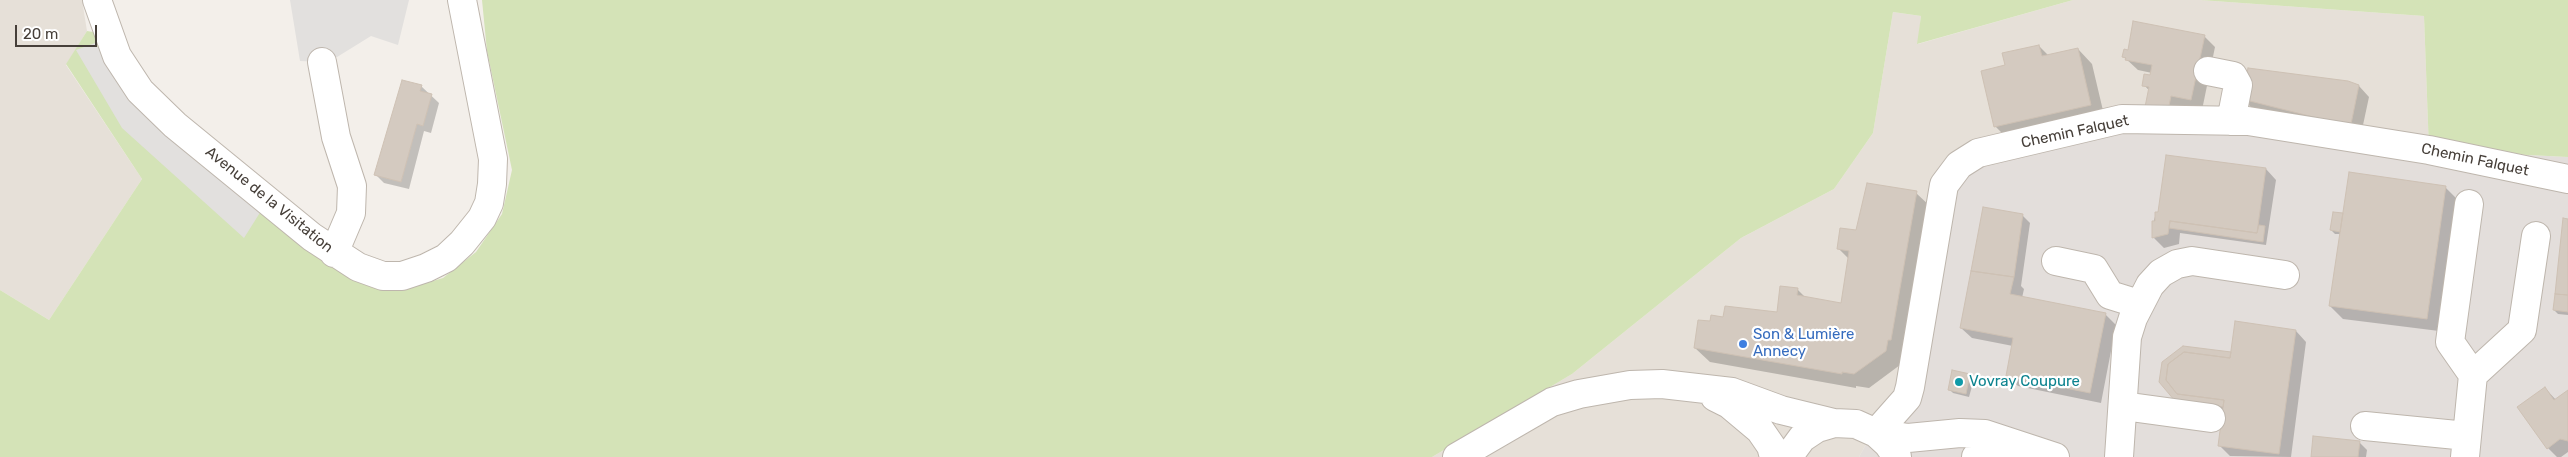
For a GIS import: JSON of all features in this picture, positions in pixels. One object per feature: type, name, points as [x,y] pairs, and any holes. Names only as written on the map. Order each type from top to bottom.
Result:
[{"type":"street","name":"Avenue de la Visitation","points":[[97,0],[117,56],[140,91],[175,125],[334,253],[358,267],[383,276],[402,276],[426,268],[446,258],[462,243],[482,218],[492,184],[493,160],[462,0]]},
{"type":"street","points":[[322,62],[336,137],[352,186],[351,213],[334,253]]},
{"type":"street","points":[[2208,71],[2233,76],[2238,85],[2231,121]]},
{"type":"street","name":"Chemin Falquet","points":[[1876,433],[1903,402],[1910,387],[1942,194],[1948,177],[1959,165],[1978,153],[2122,118],[2248,121],[2429,150],[2568,179]]},
{"type":"street","points":[[2365,426],[2466,447],[2473,375],[2450,342],[2469,204]]},
{"type":"street","points":[[2473,375],[2522,330],[2536,236]]},
{"type":"street","points":[[2056,261],[2094,269],[2110,295],[2139,304]]},
{"type":"street","points":[[2119,457],[2127,337],[2139,304],[2150,285],[2162,273],[2177,264],[2192,261],[2285,276]]},
{"type":"street","points":[[1457,457],[1552,402],[1579,394],[1630,385],[1662,384],[1700,390],[1732,392],[1781,410],[1834,423],[1856,424],[1876,433],[1908,438],[1960,433],[1985,434],[2046,455]]},
{"type":"street","points":[[1700,390],[1728,404],[1760,430],[1771,446],[1774,457]]},
{"type":"street","points":[[2122,406],[2211,418]]},
{"type":"street","points":[[1788,457],[1802,438],[1817,428],[1834,423]]},
{"type":"street","points":[[1876,433],[1888,444],[1897,457]]},
{"type":"street","points":[[1976,457],[2046,455]]},
{"type":"shaded area","points":[[0,0],[82,0],[87,31],[66,65],[142,179],[49,320],[0,290]]},
{"type":"shaded area","points":[[290,0],[409,0],[398,45],[371,36],[329,62],[322,62],[300,61]]},
{"type":"shaded area","points":[[2073,0],[2200,0],[2424,16],[2429,150],[1910,387],[1889,402],[1859,457],[1432,457],[1572,374],[1741,238],[1834,189],[1873,133],[1893,12],[1921,16],[1918,44]]},
{"type":"shaded area","points":[[95,43],[140,111],[261,211],[244,238],[122,128],[76,50]]},
{"type":"shaded area","points":[[2122,119],[2429,150],[2568,157],[2568,457],[1859,457],[1889,402],[1910,387],[1948,177]]},
{"type":"green space","points":[[482,0],[2073,0],[1917,44],[1921,16],[1893,12],[1873,133],[1834,189],[1741,238],[1572,374],[1432,457],[0,457],[0,290],[49,320],[142,179],[66,64],[87,31],[99,33],[150,110],[406,289],[443,278],[476,252],[502,214],[512,170],[487,51]]},
{"type":"green space","points":[[2200,0],[2568,0],[2568,157],[2429,150],[2424,16]]},
{"type":"building","points":[[2133,21],[2205,35],[2191,100],[2171,96],[2168,111],[2145,107],[2149,87],[2142,86],[2144,74],[2150,75],[2152,65],[2125,60],[2126,58],[2122,57],[2124,49],[2128,50]]},
{"type":"building","points":[[2039,45],[2042,56],[2078,48],[2091,105],[1994,127],[1981,71],[2005,65],[2002,53]]},
{"type":"building","points":[[2248,68],[2348,81],[2359,85],[2350,129],[2337,123],[2242,99]]},
{"type":"building","points":[[402,80],[422,85],[420,91],[432,94],[423,126],[417,124],[401,182],[374,175]]},
{"type":"building","points":[[2166,155],[2266,168],[2257,233],[2170,221],[2168,234],[2152,238],[2152,221],[2155,221],[2155,212],[2158,212]]},
{"type":"building","points":[[2349,172],[2446,186],[2427,319],[2329,306]]},
{"type":"building","points":[[1867,183],[1917,191],[1891,340],[1888,340],[1886,351],[1854,374],[1842,372],[1842,374],[1694,348],[1698,320],[1710,321],[1711,315],[1723,317],[1725,306],[1777,312],[1780,286],[1798,288],[1797,295],[1841,303],[1849,251],[1837,249],[1840,228],[1856,230]]},
{"type":"building","points":[[1983,207],[2023,214],[2014,277],[1971,271]]},
{"type":"building","points":[[2333,212],[2343,213],[2340,232],[2330,230]]},
{"type":"building","points":[[2563,218],[2568,219],[2568,295],[2555,294]]},
{"type":"building","points":[[2170,221],[2257,233],[2259,225],[2265,226],[2263,242],[2169,228]]},
{"type":"building","points":[[1971,271],[2014,277],[2010,294],[2106,313],[2090,393],[2006,376],[2013,338],[1960,328]]},
{"type":"building","points":[[2555,294],[2568,295],[2568,312],[2553,310]]},
{"type":"building","points":[[2235,321],[2296,330],[2279,454],[2218,446],[2224,400],[2177,394],[2166,380],[2168,364],[2184,352],[2230,358]]},
{"type":"building","points":[[2183,346],[2231,352],[2230,358],[2184,352],[2168,364],[2166,380],[2177,394],[2224,400],[2223,407],[2175,401],[2159,382],[2162,362]]},
{"type":"building","name":"Vovray Coupure","points":[[1952,370],[1970,374],[1966,394],[1948,390]]},
{"type":"building","points":[[2545,387],[2554,400],[2568,390],[2568,441],[2560,439],[2547,449],[2517,407]]},
{"type":"building","points":[[2313,436],[2360,441],[2358,457],[2311,457]]},
{"type":"place","name":"Son & Lumière Annecy","points":[[1743,344]]},
{"type":"place","name":"Vovray Coupure","points":[[1959,382]]}]
